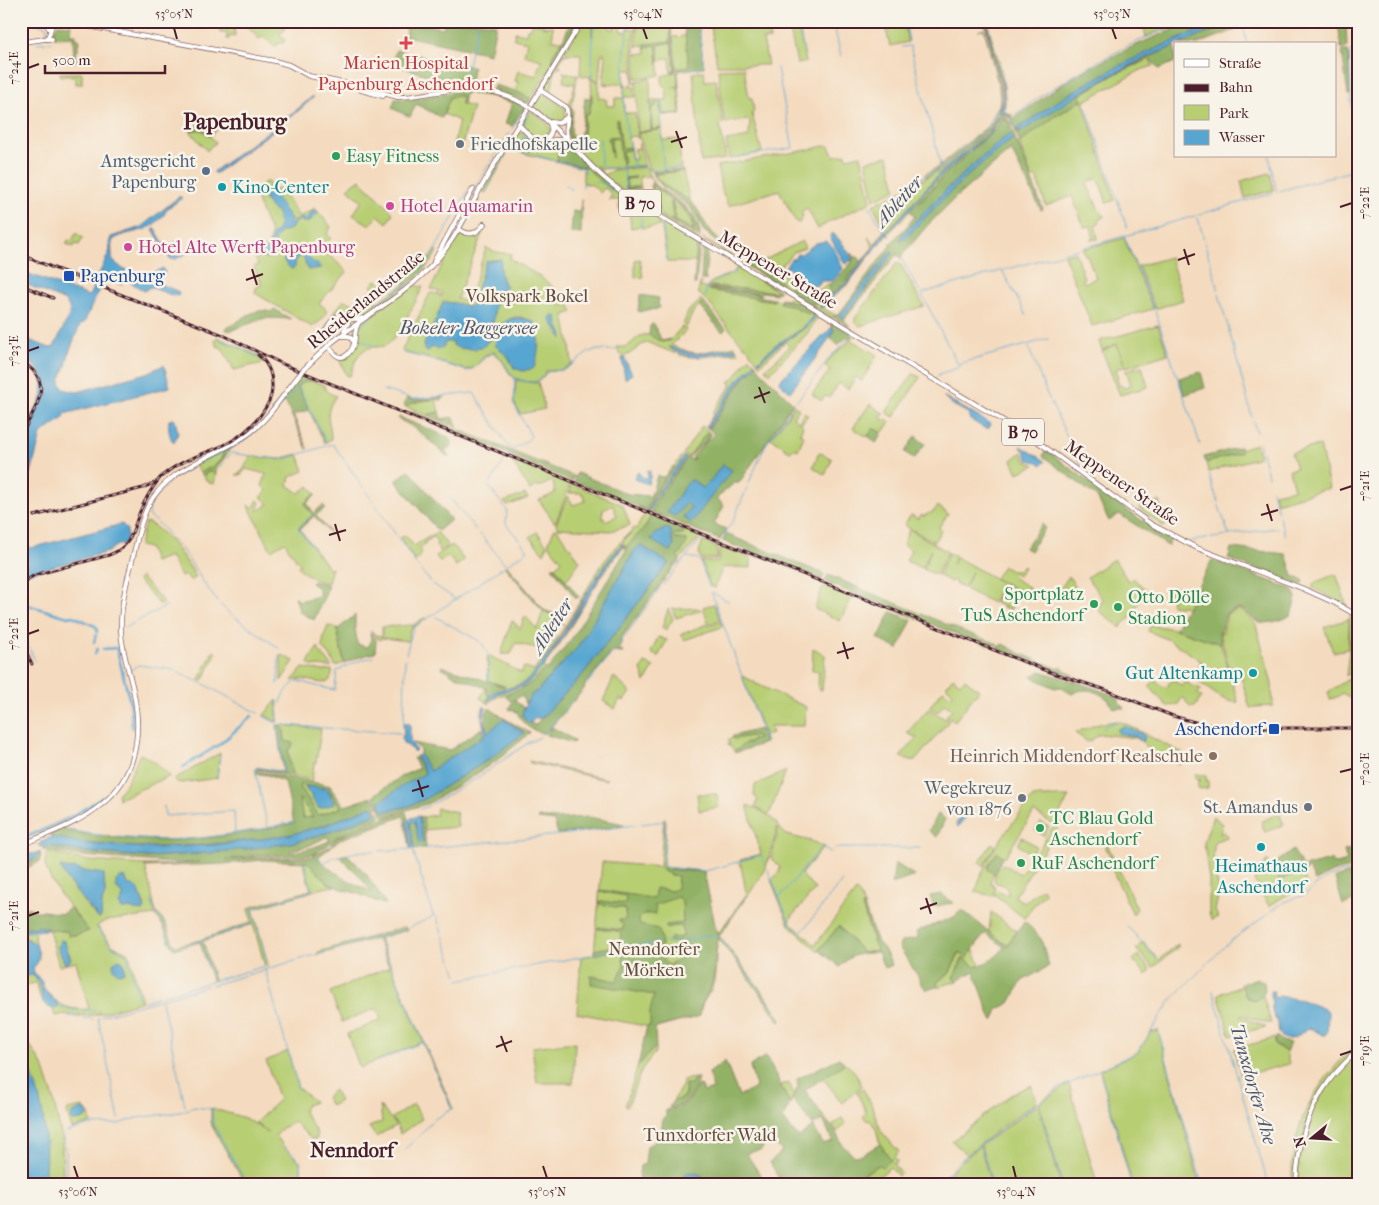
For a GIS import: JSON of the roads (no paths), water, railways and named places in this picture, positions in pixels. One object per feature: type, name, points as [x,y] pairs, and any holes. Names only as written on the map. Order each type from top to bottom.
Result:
[{"type":"main road","points":[[39,21],[46,23],[49,28],[49,37]]},
{"type":"main road","name":"B 70","points":[[47,21],[70,23]]},
{"type":"main road","name":"B 70","points":[[60,21],[70,23]]},
{"type":"main road","name":"Rheiderlandstraße","points":[[21,845],[68,825],[102,804],[123,781],[132,763],[137,744],[137,714],[123,649],[121,620],[136,543],[148,506],[163,486],[178,473],[234,443],[256,428],[301,373],[328,344],[403,292],[439,258],[470,211],[478,193],[512,135],[582,21]]},
{"type":"main road","points":[[49,37],[52,25],[55,22]]},
{"type":"main road","name":"Meppener Straße","points":[[70,23],[283,62],[309,76],[398,97],[470,89],[506,96],[524,104],[549,122],[596,170],[628,196],[1034,439],[1151,524],[1196,548],[1305,589],[1358,616]]},
{"type":"main road","points":[[22,39],[32,41],[49,37]]},
{"type":"main road","points":[[547,78],[545,86],[547,93]]},
{"type":"main road","points":[[541,89],[566,107],[568,116],[565,132],[569,142]]},
{"type":"main road","points":[[535,99],[541,94],[547,93]]},
{"type":"main road","points":[[542,141],[549,137],[551,133],[549,122],[559,123],[568,116]]},
{"type":"main road","points":[[518,125],[535,139],[542,141],[559,139],[569,142]]},
{"type":"main road","points":[[512,135],[525,131]]},
{"type":"main road","points":[[428,270],[473,189]]},
{"type":"main road","points":[[465,233],[463,226],[470,211]]},
{"type":"main road","points":[[453,239],[459,234],[477,232],[484,224]]},
{"type":"main road","points":[[459,229],[465,233]]},
{"type":"main road","points":[[342,316],[356,320],[365,318],[355,329],[354,343],[347,354],[340,357],[334,354],[322,336],[335,318],[342,316]]},
{"type":"main road","points":[[342,316],[348,323],[347,328],[342,334]]},
{"type":"main road","points":[[336,339],[348,335],[354,343]]},
{"type":"main road","points":[[1296,1184],[1301,1139],[1313,1106],[1328,1081],[1358,1050]]},
{"type":"water","points":[[985,21],[1004,89],[1005,103],[1003,112],[1011,118],[1000,113],[1003,102],[1003,89]]},
{"type":"water","points":[[1227,21],[1236,21],[1185,42],[1174,42],[1174,46],[1145,58],[1100,81],[1019,133],[1017,129],[1064,97],[1128,62],[1187,36]]},
{"type":"water","points":[[313,96],[290,118],[215,174],[213,172],[292,114]]},
{"type":"water","points":[[999,116],[1001,116],[991,132],[937,179],[889,231],[848,283],[821,308],[819,307],[846,283],[883,235],[884,231],[886,232],[940,173],[988,133]]},
{"type":"water","points":[[1009,134],[1013,139],[943,199],[905,239],[900,240],[902,235],[948,188]]},
{"type":"water","points":[[526,137],[537,146],[534,151],[522,149]]},
{"type":"water","points":[[268,187],[292,220],[288,222],[289,224],[302,218],[308,219],[311,212],[317,211],[318,213],[309,222],[299,220],[295,222],[291,229],[280,232],[275,240],[275,245],[279,248],[272,252],[269,258],[256,257],[256,255],[269,248],[273,234],[280,224],[278,222],[278,213],[268,205],[265,199],[263,192],[266,192]]},
{"type":"water","points":[[180,196],[182,198],[167,209],[164,215],[151,227],[125,234],[113,240],[112,243],[112,260],[123,269],[138,275],[139,273],[145,275],[144,277],[147,279],[148,275],[163,268],[165,273],[159,276],[156,282],[179,292],[178,296],[150,287],[144,291],[126,279],[121,285],[111,279],[102,283],[84,323],[80,325],[60,381],[63,389],[77,392],[147,373],[164,365],[170,387],[64,414],[65,417],[41,434],[21,513],[21,441],[42,399],[43,385],[37,369],[21,358],[21,337],[50,348],[54,347],[70,314],[69,307],[65,301],[21,282],[21,271],[89,296],[110,250],[109,243],[111,237],[141,227]]},
{"type":"water","points":[[155,228],[167,247],[180,239],[183,241],[169,248],[170,254],[176,256],[189,249],[191,251],[176,259],[170,259],[153,229]]},
{"type":"water","points":[[831,234],[834,234],[842,243],[852,260],[845,264],[830,237]]},
{"type":"water","points":[[826,241],[834,248],[843,269],[833,281],[820,281],[820,284],[815,286],[802,283],[789,268],[785,267],[797,254],[801,254],[816,243]]},
{"type":"water","points":[[891,251],[893,253],[843,318],[839,316]]},
{"type":"water","points":[[298,252],[304,254],[322,268],[308,270],[301,256],[296,260],[295,267],[293,269],[290,268],[284,262],[284,259]]},
{"type":"water","name":"Bokeler Baggersee","points":[[501,259],[500,273],[506,287],[496,295],[492,331],[497,331],[504,322],[513,318],[533,321],[536,326],[538,344],[534,368],[523,371],[514,368],[509,358],[495,345],[496,338],[491,338],[483,347],[478,347],[475,350],[459,348],[453,345],[453,342],[445,342],[444,346],[438,349],[435,347],[428,351],[424,350],[426,340],[443,302],[471,307],[486,261]]},
{"type":"water","points":[[815,313],[817,314],[805,328],[758,361],[775,345],[802,329]]},
{"type":"water","points":[[552,316],[557,317],[558,325],[563,335],[562,339],[550,318]]},
{"type":"water","points":[[832,327],[834,330],[824,347],[790,392],[779,382],[780,380]]},
{"type":"water","points":[[669,347],[695,354],[737,349],[735,351],[693,357],[674,351]]},
{"type":"water","points":[[624,357],[632,374],[625,379],[622,358]]},
{"type":"water","points":[[755,363],[756,365],[741,380],[708,428],[706,427],[737,381]]},
{"type":"water","points":[[943,396],[990,424],[990,427],[987,429],[971,420],[968,413],[953,405]]},
{"type":"water","points":[[21,403],[27,409],[23,414],[27,420],[21,431]]},
{"type":"water","points":[[169,420],[175,420],[178,433],[174,443],[170,435],[169,426]]},
{"type":"water","points":[[1021,446],[1045,462],[1041,465],[1038,462],[1028,460]]},
{"type":"water","points":[[684,457],[686,458],[655,499],[650,511],[648,511],[655,496]]},
{"type":"water","points":[[723,465],[732,470],[691,523],[684,518],[684,515],[691,507],[687,503],[675,516],[667,513],[689,481],[693,480],[703,488]]},
{"type":"water","points":[[647,470],[650,471],[648,484],[634,478],[638,472],[646,478],[648,476]]},
{"type":"water","points":[[122,524],[127,530],[127,540],[122,545],[117,545],[108,552],[21,575],[21,540],[31,548]]},
{"type":"water","points":[[666,528],[671,530],[674,545],[671,552],[651,540],[656,534]]},
{"type":"water","points":[[622,544],[623,546],[609,563],[543,667],[524,686],[499,693],[487,702],[489,697],[496,691],[522,684],[534,673],[562,635],[610,558]]},
{"type":"water","points":[[640,545],[669,563],[584,673],[542,718],[536,718],[531,724],[522,715],[529,698],[578,647],[635,550]]},
{"type":"water","points":[[484,706],[486,708],[484,720],[488,732],[503,719],[524,733],[488,760],[425,799],[409,806],[384,812],[379,802],[424,774],[425,772],[416,756],[420,755],[430,771],[485,735],[482,717]]},
{"type":"water","points":[[403,723],[410,724],[410,741],[416,750],[414,752],[401,739],[404,734]]},
{"type":"water","points":[[1124,726],[1143,734],[1145,737],[1143,742],[1137,737],[1118,733],[1118,729]]},
{"type":"water","points":[[307,786],[328,789],[334,804],[319,809],[306,790]]},
{"type":"water","points":[[372,806],[375,814],[330,832],[296,842],[263,847],[149,857],[83,852],[47,846],[43,848],[39,845],[42,841],[52,837],[90,844],[150,848],[210,845],[262,839],[292,834],[328,824]]},
{"type":"water","points":[[970,807],[967,812],[970,814],[958,827],[956,824],[961,816],[962,809]]},
{"type":"water","points":[[419,816],[423,842],[419,843],[415,821],[410,823],[414,849],[411,849],[407,822],[411,818]]},
{"type":"water","points":[[21,852],[32,854],[39,852],[35,859],[21,867]]},
{"type":"water","points":[[60,867],[104,874],[105,894],[99,919],[68,881]]},
{"type":"water","points":[[123,877],[126,878],[128,885],[138,888],[144,911],[130,908],[122,909],[119,904],[124,895],[116,888],[116,881]]},
{"type":"water","points":[[37,926],[47,928],[46,930],[24,932],[21,934],[21,930],[27,927],[35,928]]},
{"type":"water","points":[[21,938],[26,938],[36,944],[39,957],[38,962],[33,968],[34,972],[42,982],[45,991],[55,1000],[58,1006],[53,1009],[45,1005],[40,986],[34,975],[26,976],[21,971],[25,950],[21,950]]},
{"type":"water","points":[[61,940],[64,941],[71,959],[68,963],[64,963],[62,955],[59,953],[58,946]]},
{"type":"water","points":[[119,959],[124,963],[125,972],[119,974],[113,963]]},
{"type":"water","points":[[1271,991],[1274,991],[1273,996],[1276,999],[1279,996],[1302,1000],[1327,1010],[1327,1033],[1323,1035],[1309,1028],[1293,1039],[1282,1037],[1272,1010]]},
{"type":"water","points":[[21,1052],[35,1083],[43,1116],[46,1150],[44,1184],[21,1184]]},
{"type":"water","points":[[83,1109],[88,1114],[87,1117],[73,1121],[71,1118],[72,1113]]},
{"type":"water","points":[[691,1172],[702,1177],[702,1184],[682,1184],[686,1173]]},
{"type":"waterway","points":[[592,78],[593,21]]},
{"type":"waterway","points":[[624,84],[625,49],[629,21]]},
{"type":"waterway","points":[[690,69],[704,67],[698,21]]},
{"type":"waterway","points":[[798,21],[804,53]]},
{"type":"waterway","points":[[833,21],[841,56]]},
{"type":"waterway","points":[[905,21],[909,41]]},
{"type":"waterway","points":[[1014,115],[1096,62],[1140,40],[1185,21]]},
{"type":"waterway","points":[[38,24],[46,26],[47,29],[46,35],[41,38]]},
{"type":"waterway","points":[[463,85],[478,24]]},
{"type":"waterway","points":[[1243,26],[1247,42]]},
{"type":"waterway","points":[[37,43],[51,42]]},
{"type":"waterway","points":[[902,47],[910,46],[941,166]]},
{"type":"waterway","points":[[1358,51],[1351,51],[1349,53],[1351,99],[1358,164]]},
{"type":"waterway","points":[[732,158],[793,148],[777,68]]},
{"type":"waterway","points":[[624,94],[625,121],[634,166]]},
{"type":"waterway","points":[[661,101],[664,170]]},
{"type":"waterway","points":[[1085,103],[1127,228]]},
{"type":"waterway","points":[[967,145],[988,127],[997,108]]},
{"type":"waterway","points":[[475,186],[523,112]]},
{"type":"waterway","points":[[528,130],[524,122],[529,114]]},
{"type":"waterway","points":[[1012,120],[1017,129]]},
{"type":"waterway","points":[[525,134],[519,151],[530,154]]},
{"type":"waterway","points":[[600,139],[601,166]]},
{"type":"waterway","name":"Ableiter","points":[[928,174],[938,169],[965,147]]},
{"type":"waterway","points":[[486,192],[509,148],[519,150]]},
{"type":"waterway","points":[[535,155],[584,168],[584,172],[586,172]]},
{"type":"waterway","points":[[1269,158],[1276,189]]},
{"type":"waterway","points":[[633,166],[645,165]]},
{"type":"waterway","points":[[648,165],[653,171],[680,168]]},
{"type":"waterway","points":[[614,168],[631,166]]},
{"type":"waterway","points":[[603,168],[611,168]]},
{"type":"waterway","points":[[624,169],[626,189]]},
{"type":"waterway","points":[[1276,192],[1358,169]]},
{"type":"waterway","points":[[1357,170],[1358,174]]},
{"type":"waterway","name":"Ableiter","points":[[921,178],[926,175]]},
{"type":"waterway","points":[[583,187],[583,184],[586,182]]},
{"type":"waterway","points":[[601,182],[639,208],[640,216]]},
{"type":"waterway","points":[[566,185],[572,190]]},
{"type":"waterway","points":[[334,315],[341,312],[362,314],[407,284],[428,262],[468,191]]},
{"type":"waterway","points":[[1197,215],[1273,193]]},
{"type":"waterway","name":"Ableiter","points":[[869,206],[884,231]]},
{"type":"waterway","points":[[1082,248],[1195,216]]},
{"type":"waterway","points":[[1198,218],[1209,258]]},
{"type":"waterway","points":[[641,219],[642,228]]},
{"type":"waterway","points":[[662,224],[668,262]]},
{"type":"waterway","points":[[1124,236],[1154,309]]},
{"type":"waterway","points":[[1063,253],[1078,249]]},
{"type":"waterway","points":[[958,364],[922,295],[923,293],[1061,254]]},
{"type":"waterway","points":[[901,258],[920,292]]},
{"type":"waterway","points":[[1210,260],[1218,289]]},
{"type":"waterway","points":[[726,276],[735,272],[739,267]]},
{"type":"waterway","points":[[1003,272],[1026,315]]},
{"type":"waterway","points":[[714,282],[724,277]]},
{"type":"waterway","points":[[705,296],[707,286],[710,284]]},
{"type":"waterway","points":[[1219,294],[1225,317]]},
{"type":"waterway","points":[[1155,311],[1200,444]]},
{"type":"waterway","points":[[371,318],[360,326],[358,332],[359,339],[376,347]]},
{"type":"waterway","points":[[1226,319],[1252,417]]},
{"type":"waterway","points":[[797,401],[831,356],[849,339]]},
{"type":"waterway","points":[[959,365],[1048,339]]},
{"type":"waterway","points":[[220,340],[260,359]]},
{"type":"waterway","points":[[1029,348],[1046,392],[1082,468]]},
{"type":"waterway","points":[[490,483],[511,451],[531,436],[514,404],[515,379],[534,382],[548,372],[566,369],[589,352],[595,350],[616,350]]},
{"type":"waterway","points":[[403,353],[467,371],[493,353],[501,359],[515,379]]},
{"type":"waterway","points":[[937,377],[939,374],[960,367]]},
{"type":"waterway","points":[[198,464],[230,449],[256,431],[297,388],[299,388],[326,442]]},
{"type":"waterway","points":[[383,390],[413,399],[474,393],[508,446],[511,447]]},
{"type":"waterway","points":[[748,485],[765,446],[794,405]]},
{"type":"waterway","points":[[1253,421],[1257,432]]},
{"type":"waterway","points":[[1259,443],[1265,464]]},
{"type":"waterway","points":[[300,454],[333,444],[419,568]]},
{"type":"waterway","points":[[220,468],[231,453],[252,456]]},
{"type":"waterway","points":[[254,456],[281,460],[298,455]]},
{"type":"waterway","points":[[178,476],[194,466]]},
{"type":"waterway","points":[[1266,467],[1268,476]]},
{"type":"waterway","points":[[1210,478],[1218,502]]},
{"type":"waterway","points":[[156,521],[149,517],[150,506],[156,496],[172,480]]},
{"type":"waterway","points":[[406,654],[413,628],[527,551],[506,524],[507,510],[488,486]]},
{"type":"waterway","points":[[723,540],[747,488]]},
{"type":"waterway","points":[[1272,490],[1278,512]]},
{"type":"waterway","points":[[449,497],[476,530]]},
{"type":"waterway","points":[[1219,506],[1229,535],[1220,536]]},
{"type":"waterway","points":[[312,515],[298,528],[314,549]]},
{"type":"waterway","points":[[1279,516],[1285,535]]},
{"type":"waterway","points":[[158,523],[169,535]]},
{"type":"waterway","points":[[1229,535],[1277,528]]},
{"type":"waterway","points":[[480,534],[505,564]]},
{"type":"waterway","points":[[1191,541],[1219,537]]},
{"type":"waterway","points":[[171,538],[179,547]]},
{"type":"waterway","points":[[663,585],[700,540],[703,538],[719,545],[721,544]]},
{"type":"waterway","points":[[181,548],[188,558]]},
{"type":"waterway","points":[[687,557],[699,559],[708,583]]},
{"type":"waterway","points":[[189,560],[214,597],[232,615]]},
{"type":"waterway","points":[[421,571],[433,584],[455,599]]},
{"type":"waterway","points":[[587,684],[618,646],[661,587]]},
{"type":"waterway","points":[[712,592],[766,742]]},
{"type":"waterway","points":[[713,593],[728,601]]},
{"type":"waterway","points":[[21,603],[68,617],[73,616],[95,626],[97,632]]},
{"type":"waterway","points":[[124,628],[166,606]]},
{"type":"waterway","points":[[235,617],[279,648]]},
{"type":"waterway","points":[[436,617],[481,642],[488,655]]},
{"type":"waterway","points":[[94,642],[96,635]]},
{"type":"waterway","points":[[21,638],[25,639],[35,661]]},
{"type":"waterway","points":[[103,649],[116,648],[117,650],[131,706],[132,728]]},
{"type":"waterway","points":[[95,654],[97,649]]},
{"type":"waterway","points":[[278,684],[279,656]]},
{"type":"waterway","points":[[342,668],[374,657]]},
{"type":"waterway","points":[[488,657],[489,680]]},
{"type":"waterway","points":[[404,723],[405,659]]},
{"type":"waterway","points":[[131,670],[138,665],[178,672]]},
{"type":"waterway","points":[[321,687],[335,690],[337,671],[341,669]]},
{"type":"waterway","points":[[179,673],[197,681]]},
{"type":"waterway","points":[[281,703],[287,690],[297,681],[320,687]]},
{"type":"waterway","points":[[200,682],[258,713]]},
{"type":"waterway","points":[[278,701],[278,722]]},
{"type":"waterway","points":[[544,733],[573,701]]},
{"type":"waterway","points":[[183,767],[220,744],[252,716]]},
{"type":"waterway","points":[[263,716],[276,723]]},
{"type":"waterway","points":[[1103,728],[1114,722],[1117,723]]},
{"type":"waterway","points":[[68,830],[127,838],[187,839],[268,828],[255,769],[257,767],[284,772],[278,725]]},
{"type":"waterway","points":[[283,725],[400,733],[402,735]]},
{"type":"waterway","points":[[481,775],[540,737]]},
{"type":"waterway","points":[[217,777],[220,755]]},
{"type":"waterway","points":[[432,804],[480,776]]},
{"type":"waterway","points":[[29,836],[76,814],[103,796]]},
{"type":"waterway","points":[[164,806],[165,816],[234,811],[235,833]]},
{"type":"waterway","points":[[420,809],[429,806]]},
{"type":"waterway","points":[[413,848],[568,834],[664,821],[663,867],[706,871],[761,855],[766,865]]},
{"type":"waterway","points":[[270,827],[293,822]]},
{"type":"waterway","points":[[779,898],[822,847],[831,852]]},
{"type":"waterway","points":[[835,848],[920,848]]},
{"type":"waterway","points":[[379,851],[411,849]]},
{"type":"waterway","points":[[409,928],[433,915],[413,850]]},
{"type":"waterway","points":[[317,857],[323,864],[333,857],[362,851],[375,851]]},
{"type":"waterway","points":[[305,863],[308,872]]},
{"type":"waterway","points":[[1270,912],[1284,902],[1306,894],[1329,877],[1351,871],[1358,866]]},
{"type":"waterway","points":[[768,870],[790,924],[800,932],[842,881]]},
{"type":"waterway","points":[[144,1001],[268,965],[252,909],[312,891],[308,874]]},
{"type":"waterway","points":[[152,902],[155,914],[162,920],[171,943],[175,948],[201,941]]},
{"type":"waterway","points":[[1209,962],[1228,943],[1268,914]]},
{"type":"waterway","points":[[433,915],[436,916],[457,975]]},
{"type":"waterway","points":[[211,975],[201,941],[252,924]]},
{"type":"waterway","points":[[1127,926],[1157,959]]},
{"type":"waterway","points":[[96,927],[112,947],[127,954]]},
{"type":"waterway","points":[[318,954],[405,929]]},
{"type":"waterway","points":[[664,942],[682,942],[707,935],[718,937]]},
{"type":"waterway","points":[[720,938],[780,1019]]},
{"type":"waterway","points":[[379,940],[452,1109],[433,1120],[405,1149]]},
{"type":"waterway","points":[[459,980],[658,942]]},
{"type":"waterway","points":[[212,985],[315,955]]},
{"type":"waterway","points":[[127,956],[139,1001]]},
{"type":"waterway","points":[[1064,1086],[1138,1052],[1171,1000],[1207,964]]},
{"type":"waterway","points":[[265,969],[298,1088]]},
{"type":"waterway","points":[[102,1016],[207,986]]},
{"type":"waterway","name":"Tunxdorfer Ahe","points":[[1213,991],[1268,1184]]},
{"type":"waterway","points":[[162,1001],[185,1106]]},
{"type":"waterway","points":[[58,1006],[95,1012]]},
{"type":"waterway","points":[[68,1016],[93,1019]]},
{"type":"waterway","points":[[99,1017],[119,1119]]},
{"type":"waterway","points":[[1158,1030],[1202,1184]]},
{"type":"waterway","points":[[379,1061],[423,1042]]},
{"type":"waterway","points":[[1101,1075],[1131,1184]]},
{"type":"waterway","points":[[1039,1103],[1062,1086]]},
{"type":"waterway","points":[[958,1162],[1038,1103]]},
{"type":"waterway","points":[[67,1132],[90,1125],[118,1124],[137,1118],[180,1112],[194,1107],[212,1109],[213,1124],[247,1184]]},
{"type":"waterway","points":[[1040,1108],[1062,1184]]},
{"type":"waterway","points":[[64,1133],[65,1149]]},
{"type":"waterway","points":[[282,1145],[300,1161],[303,1184]]},
{"type":"waterway","points":[[982,1149],[992,1184]]},
{"type":"waterway","points":[[66,1151],[66,1184]]},
{"type":"waterway","points":[[936,1184],[957,1164]]},
{"type":"railway","points":[[21,255],[223,335],[285,365],[689,529],[1027,663],[1173,716],[1202,724],[1231,728],[1358,728]]},
{"type":"railway","points":[[21,285],[53,298]]},
{"type":"railway","points":[[21,305],[24,317],[24,330]]},
{"type":"railway","points":[[21,585],[35,575],[109,555],[122,548],[132,534],[145,500],[160,478],[175,466],[232,441],[249,428],[265,409],[272,389],[269,368],[258,355]]},
{"type":"railway","points":[[21,361],[39,379],[41,388],[36,407],[21,437]]},
{"type":"railway","points":[[34,516],[143,488],[156,482]]},
{"type":"railway","points":[[21,641],[32,664]]},
{"type":"place","name":"Marien Hospital Papenburg Aschendorf","points":[[406,43]]},
{"type":"place","name":"Friedhofskapelle","points":[[460,144]]},
{"type":"place","name":"Easy Fitness","points":[[336,156]]},
{"type":"place","name":"Amtsgericht Papenburg","points":[[206,171]]},
{"type":"place","name":"Kino-Center","points":[[222,187]]},
{"type":"place","name":"Hotel Aquamarin","points":[[390,206]]},
{"type":"place","name":"Hotel Alte Werft Papenburg","points":[[128,247]]},
{"type":"place","name":"Papenburg","points":[[69,276]]},
{"type":"place","name":"Sportplatz TuS Aschendorf","points":[[1094,604]]},
{"type":"place","name":"Otto Dölle Stadion","points":[[1118,607]]},
{"type":"place","name":"Gut Altenkamp","points":[[1253,673]]},
{"type":"place","name":"Aschendorf","points":[[1274,729]]},
{"type":"place","name":"Heinrich Middendorf Realschule","points":[[1213,756]]},
{"type":"place","name":"Wegekreuz von 1876","points":[[1022,798]]},
{"type":"place","name":"St. Amandus","points":[[1308,807]]},
{"type":"place","name":"TC Blau Gold Aschendorf","points":[[1040,828]]},
{"type":"place","name":"Heimathaus Aschendorf","points":[[1261,847]]},
{"type":"place","name":"RuF Aschendorf","points":[[1021,863]]},
{"type":"district","name":"Papenburg","points":[[235,122]]},
{"type":"district","name":"Nenndorf","points":[[352,1150]]},
{"type":"park label","name":"Volkspark Bokel","points":[[527,296]]},
{"type":"park label","name":"Nenndorfer Mörken","points":[[654,960]]},
{"type":"park label","name":"Tunxdorfer Wald","points":[[710,1135]]}]
